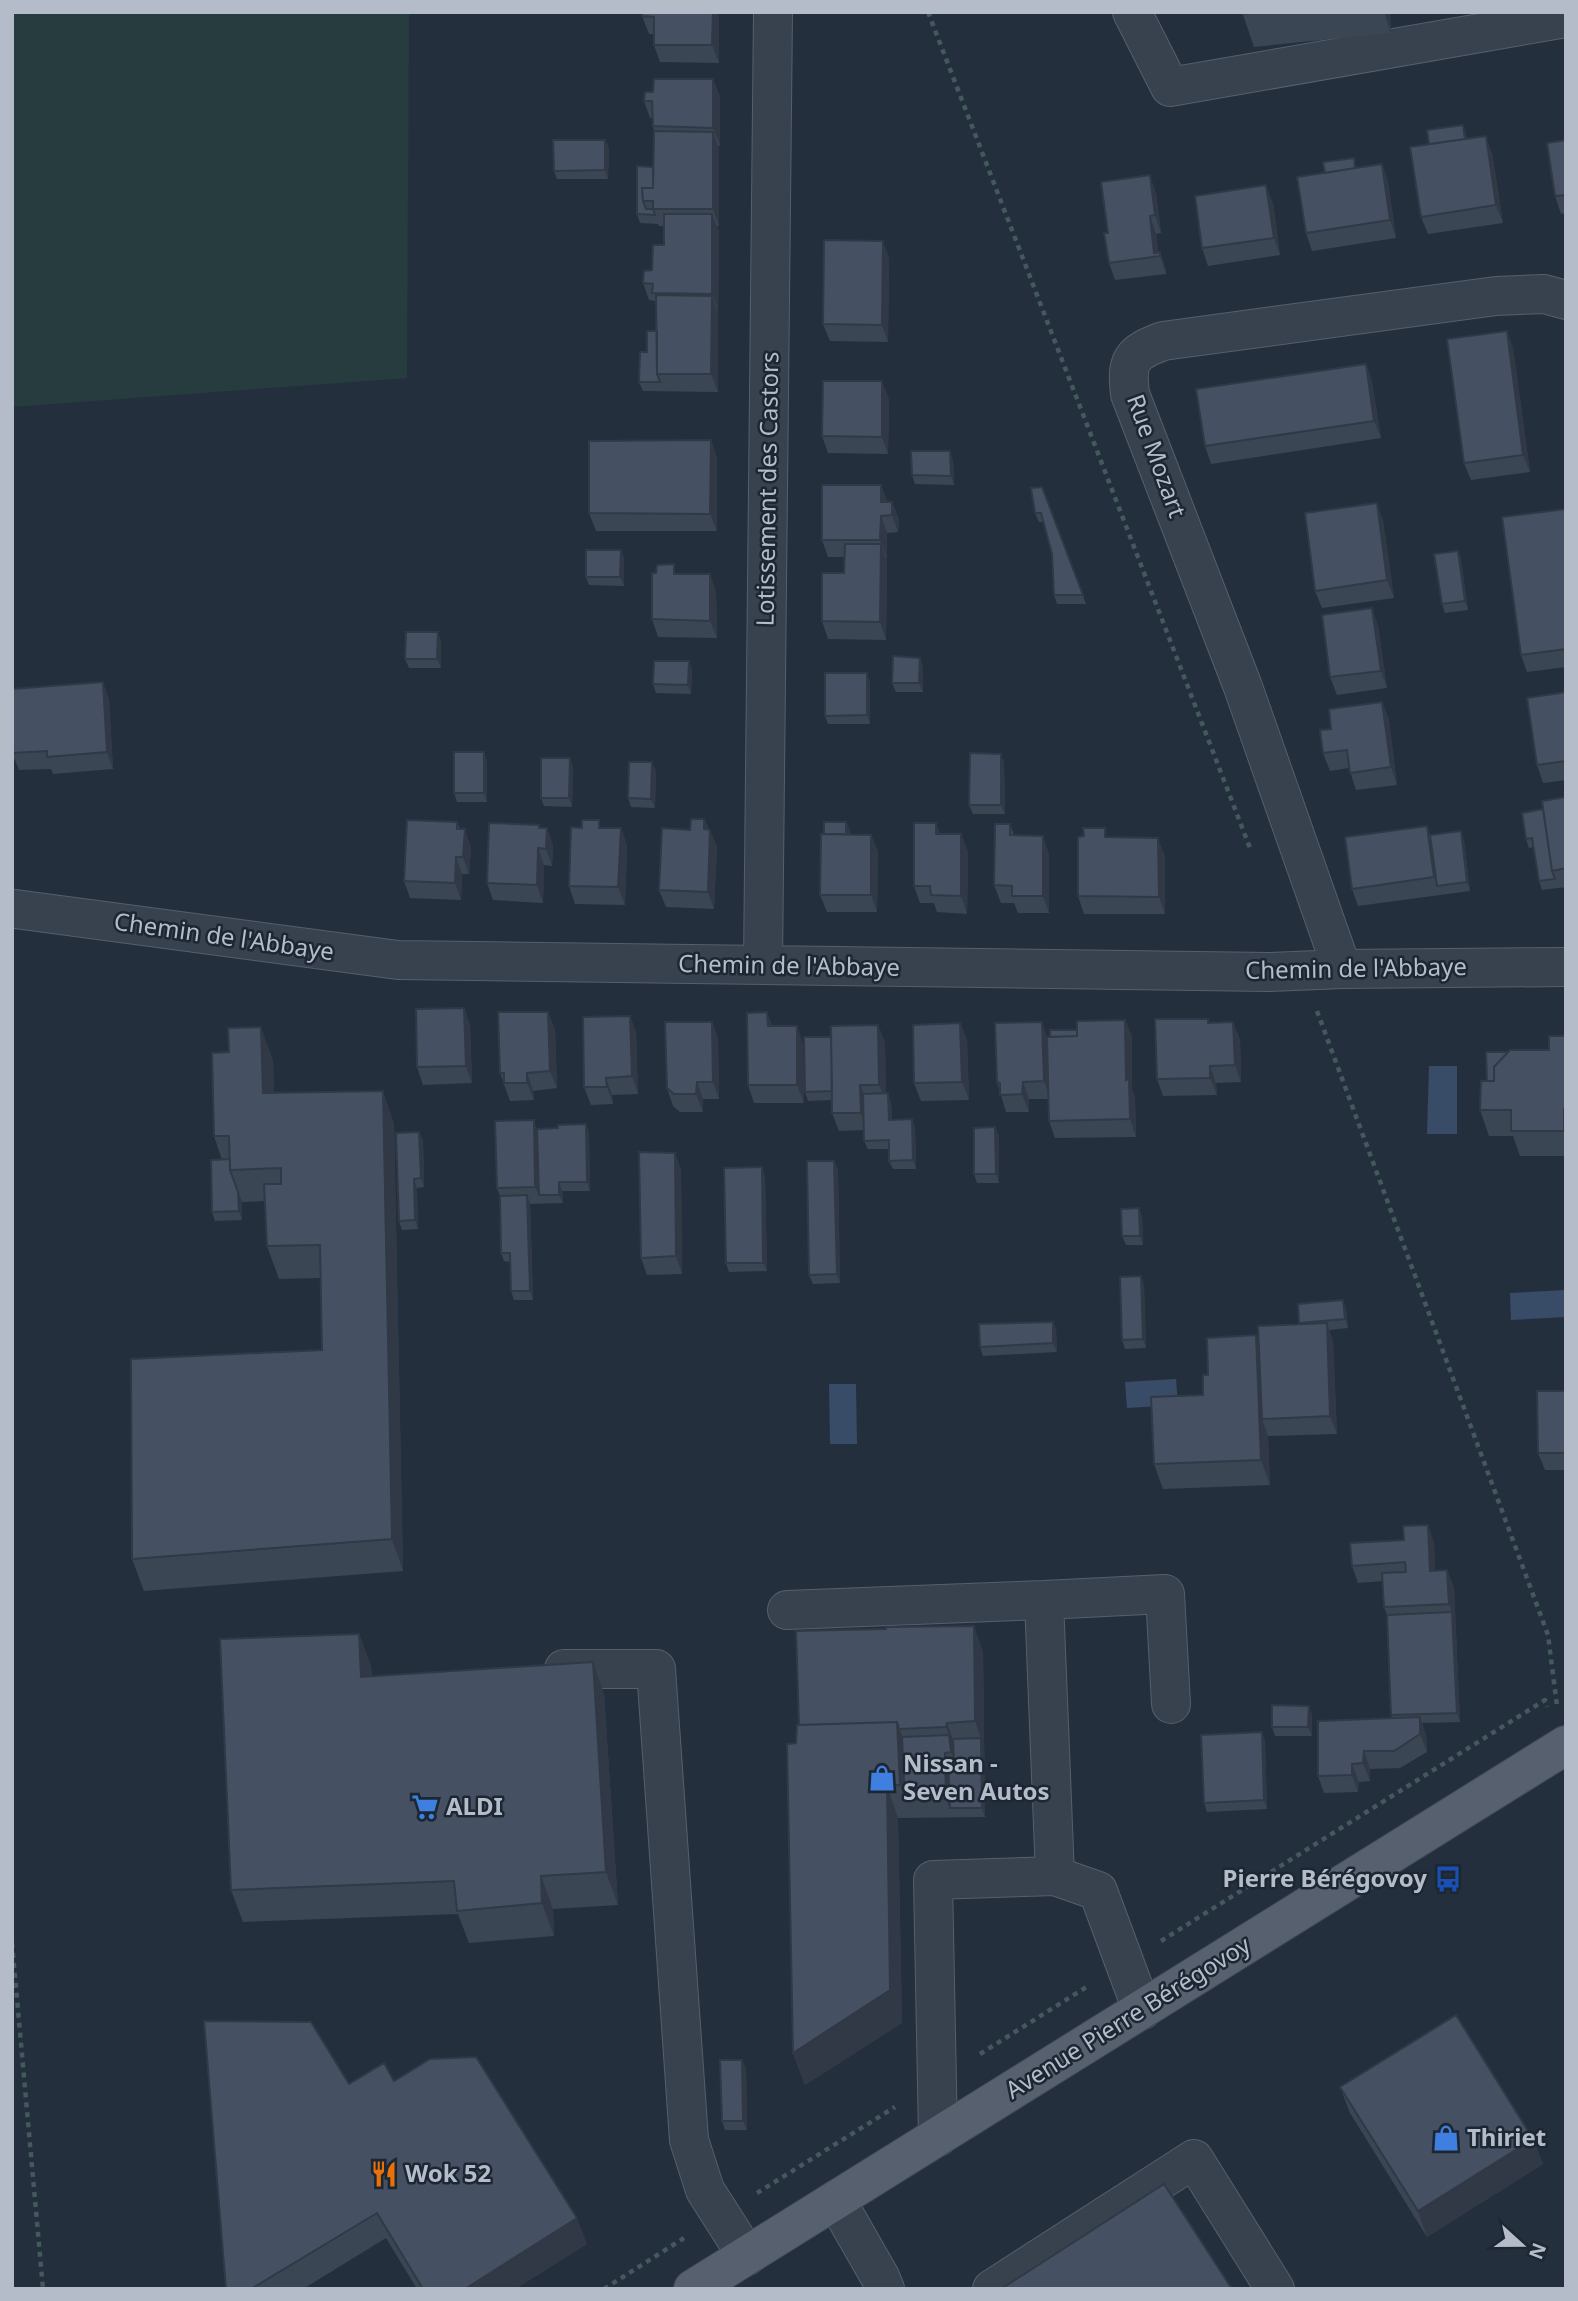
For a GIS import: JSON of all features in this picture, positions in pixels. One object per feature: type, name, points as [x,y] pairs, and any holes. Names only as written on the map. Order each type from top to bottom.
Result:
[{"type":"main road","name":"Avenue Pierre Bérégovoy","points":[[693,2289],[1564,1746]]},
{"type":"street","name":"Lotissement des Castors","points":[[763,965],[773,12]]},
{"type":"street","points":[[1132,12],[1170,87],[1566,18]]},
{"type":"street","name":"Rue Mozart","points":[[1342,968],[1243,687],[1130,394],[1128,373],[1132,357],[1146,347],[1163,341],[1496,296],[1544,294],[1566,300]]},
{"type":"street","name":"Chemin de l'Abbaye","points":[[15,909],[398,960],[1302,971],[1342,968],[1566,967]]},
{"type":"street","points":[[787,1610],[1165,1594],[1171,1704]]},
{"type":"street","points":[[1044,1600],[1055,1876]]},
{"type":"street","points":[[564,1669],[656,1670],[689,2140],[705,2190],[747,2256]]},
{"type":"street","points":[[938,2137],[933,1880],[1055,1876],[1098,1891],[1142,2010]]},
{"type":"street","points":[[992,2289],[1194,2159],[1275,2289]]},
{"type":"street","points":[[836,2200],[885,2289]]},
{"type":"path","points":[[928,12],[1254,856]]},
{"type":"path","points":[[1302,971],[1548,1635],[1564,1746]]},
{"type":"path","points":[[604,2289],[1545,1700]]},
{"type":"path","points":[[12,1943],[43,2289]]},
{"type":"green space","points":[[12,12],[409,12],[407,378],[12,407]]},
{"type":"water","points":[[1429,1066],[1457,1066],[1457,1134],[1427,1134]]},
{"type":"water","points":[[1566,1290],[1566,1317],[1511,1320],[1510,1293]]},
{"type":"water","points":[[1176,1379],[1178,1405],[1127,1408],[1125,1382]]},
{"type":"water","points":[[829,1384],[856,1384],[857,1444],[830,1444]]},
{"type":"building","points":[[642,12],[713,12],[712,45],[654,45],[654,17],[642,16]]},
{"type":"building","points":[[654,79],[713,79],[713,128],[653,126],[652,101],[644,101],[645,92],[653,92]]},
{"type":"building","points":[[1463,125],[1465,139],[1429,144],[1427,130]]},
{"type":"building","points":[[654,131],[713,132],[713,209],[653,209],[653,201],[643,201],[642,188],[653,188]]},
{"type":"building","points":[[1486,136],[1496,205],[1421,217],[1410,147]]},
{"type":"building","points":[[553,140],[605,140],[605,170],[554,171]]},
{"type":"building","points":[[1566,140],[1566,195],[1555,196],[1547,143]]},
{"type":"building","points":[[1354,158],[1355,168],[1325,173],[1323,162]]},
{"type":"building","points":[[1382,164],[1390,220],[1306,233],[1297,177]]},
{"type":"building","points":[[637,166],[653,167],[653,188],[642,188],[646,209],[653,209],[655,215],[637,214]]},
{"type":"building","points":[[1150,175],[1155,215],[1150,216],[1154,253],[1160,252],[1160,256],[1109,263],[1101,182]]},
{"type":"building","points":[[1266,185],[1274,238],[1202,248],[1195,196]]},
{"type":"building","points":[[664,214],[712,214],[712,294],[652,293],[653,284],[643,283],[644,271],[652,270],[653,245],[664,245]]},
{"type":"building","points":[[824,240],[883,241],[882,325],[823,324]]},
{"type":"building","points":[[656,295],[712,296],[711,374],[657,374]]},
{"type":"building","points":[[647,331],[657,331],[657,374],[660,382],[639,382],[640,352],[647,352]]},
{"type":"building","points":[[1507,331],[1523,455],[1464,463],[1447,339]]},
{"type":"building","points":[[1366,364],[1374,421],[1205,446],[1196,389]]},
{"type":"building","points":[[823,381],[882,381],[882,437],[822,436]]},
{"type":"building","points":[[711,440],[710,514],[589,513],[589,441]]},
{"type":"building","points":[[911,451],[950,451],[951,476],[912,475]]},
{"type":"building","points":[[822,485],[881,485],[881,502],[892,502],[892,515],[881,516],[880,540],[822,540]]},
{"type":"building","points":[[1042,487],[1083,595],[1054,595],[1052,554],[1041,513],[1035,513],[1031,488]]},
{"type":"building","points":[[1377,503],[1387,580],[1315,591],[1305,513]]},
{"type":"building","points":[[1566,509],[1566,649],[1521,655],[1502,517]]},
{"type":"building","points":[[845,544],[881,544],[880,622],[822,621],[822,573],[844,573]]},
{"type":"building","points":[[586,550],[621,550],[620,577],[586,577]]},
{"type":"building","points":[[1458,551],[1465,601],[1442,604],[1434,554]]},
{"type":"building","points":[[674,564],[674,574],[710,574],[710,621],[652,619],[652,573],[656,573],[657,565]]},
{"type":"building","points":[[1372,608],[1381,671],[1330,677],[1322,615]]},
{"type":"building","points":[[406,632],[438,632],[437,659],[405,659]]},
{"type":"building","points":[[893,656],[920,658],[919,683],[892,683]]},
{"type":"building","points":[[654,661],[689,661],[688,685],[653,684]]},
{"type":"building","points":[[825,673],[867,673],[867,715],[825,716]]},
{"type":"building","points":[[103,682],[107,752],[47,757],[47,751],[12,753],[12,689]]},
{"type":"building","points":[[1566,692],[1566,761],[1537,765],[1527,698]]},
{"type":"building","points":[[1382,702],[1391,767],[1350,773],[1347,750],[1323,753],[1320,730],[1331,729],[1329,709]]},
{"type":"building","points":[[454,752],[484,752],[484,793],[454,793]]},
{"type":"building","points":[[970,753],[1001,754],[1001,805],[969,805]]},
{"type":"building","points":[[541,758],[570,758],[569,798],[541,798]]},
{"type":"building","points":[[629,762],[652,762],[651,799],[628,798]]},
{"type":"building","points":[[1566,797],[1566,868],[1552,871],[1542,801]]},
{"type":"building","points":[[1543,809],[1555,879],[1539,881],[1532,838],[1526,839],[1522,813]]},
{"type":"building","points":[[691,819],[704,819],[704,829],[710,830],[708,892],[659,890],[662,828],[690,830]]},
{"type":"building","points":[[407,820],[457,822],[457,829],[465,829],[463,857],[456,857],[455,883],[404,881]]},
{"type":"building","points":[[582,820],[599,820],[599,828],[621,828],[618,887],[569,886],[571,827],[582,828]]},
{"type":"building","points":[[824,822],[846,822],[846,834],[824,834]]},
{"type":"building","points":[[489,823],[539,825],[539,828],[547,828],[546,849],[538,848],[537,885],[487,883]]},
{"type":"building","points":[[914,823],[936,823],[936,834],[961,834],[961,896],[931,895],[930,886],[914,886]]},
{"type":"building","points":[[995,824],[1010,824],[1010,835],[1043,836],[1043,896],[1012,896],[1012,886],[994,885]]},
{"type":"building","points":[[1427,826],[1434,877],[1352,889],[1345,837]]},
{"type":"building","points":[[1083,828],[1105,828],[1105,837],[1158,838],[1159,897],[1078,896],[1078,837],[1084,836]]},
{"type":"building","points":[[1461,831],[1467,882],[1437,886],[1430,835]]},
{"type":"building","points":[[821,834],[871,835],[871,895],[820,895]]},
{"type":"building","points":[[464,1008],[466,1066],[417,1067],[416,1009]]},
{"type":"building","points":[[498,1012],[548,1012],[550,1071],[527,1073],[527,1083],[504,1083],[504,1073],[500,1073]]},
{"type":"building","points":[[767,1012],[768,1026],[797,1026],[797,1085],[748,1085],[747,1013]]},
{"type":"building","points":[[630,1016],[632,1076],[606,1078],[607,1087],[584,1087],[583,1017]]},
{"type":"building","points":[[1155,1019],[1233,1022],[1235,1065],[1210,1066],[1210,1078],[1157,1079]]},
{"type":"building","points":[[1125,1020],[1130,1119],[1049,1121],[1047,1037],[1077,1036],[1077,1021]]},
{"type":"building","points":[[665,1022],[712,1022],[713,1082],[697,1082],[696,1094],[674,1094],[667,1088]]},
{"type":"building","points":[[1042,1022],[1044,1081],[1023,1082],[1022,1094],[1000,1095],[995,1023]]},
{"type":"building","points":[[960,1023],[962,1082],[914,1083],[913,1025]]},
{"type":"building","points":[[878,1025],[879,1085],[860,1085],[861,1113],[832,1113],[831,1026]]},
{"type":"building","points":[[261,1027],[263,1093],[383,1091],[392,1539],[132,1559],[131,1359],[322,1350],[320,1245],[267,1246],[264,1184],[281,1184],[281,1168],[230,1170],[229,1136],[214,1136],[212,1053],[229,1052],[228,1028]]},
{"type":"building","points":[[1050,1030],[1077,1030],[1077,1036],[1050,1037]]},
{"type":"building","points":[[1549,1036],[1566,1036],[1564,1131],[1511,1131],[1511,1110],[1480,1110],[1481,1081],[1494,1081],[1494,1067],[1510,1050],[1549,1050]]},
{"type":"building","points":[[804,1037],[831,1037],[832,1091],[805,1092]]},
{"type":"building","points":[[1486,1052],[1508,1052],[1494,1067],[1494,1081],[1487,1081]]},
{"type":"building","points":[[888,1093],[889,1120],[912,1119],[913,1160],[889,1161],[889,1140],[864,1141],[863,1094]]},
{"type":"building","points":[[534,1120],[535,1187],[497,1188],[495,1121]]},
{"type":"building","points":[[586,1124],[587,1182],[559,1182],[559,1195],[539,1195],[537,1129]]},
{"type":"building","points":[[995,1127],[996,1174],[974,1174],[974,1128]]},
{"type":"building","points":[[419,1132],[421,1178],[414,1179],[415,1220],[399,1221],[396,1133]]},
{"type":"building","points":[[639,1152],[675,1153],[676,1256],[641,1258]]},
{"type":"building","points":[[230,1159],[230,1170],[238,1192],[239,1211],[212,1212],[211,1160]]},
{"type":"building","points":[[807,1161],[834,1161],[837,1274],[809,1275]]},
{"type":"building","points":[[762,1167],[763,1263],[726,1263],[724,1168]]},
{"type":"building","points":[[527,1195],[530,1291],[511,1291],[510,1253],[501,1253],[500,1196]]},
{"type":"building","points":[[1139,1208],[1140,1236],[1122,1236],[1121,1209]]},
{"type":"building","points":[[1141,1276],[1143,1339],[1122,1340],[1120,1277]]},
{"type":"building","points":[[1343,1300],[1345,1319],[1299,1323],[1298,1304]]},
{"type":"building","points":[[1053,1322],[1053,1343],[980,1347],[979,1324]]},
{"type":"building","points":[[1327,1323],[1330,1416],[1262,1419],[1258,1326]]},
{"type":"building","points":[[1256,1335],[1261,1460],[1154,1464],[1151,1397],[1203,1395],[1203,1375],[1208,1375],[1207,1338]]},
{"type":"building","points":[[1537,1391],[1566,1391],[1566,1453],[1538,1453]]},
{"type":"building","points":[[1428,1525],[1430,1571],[1447,1570],[1449,1604],[1384,1607],[1382,1573],[1406,1572],[1405,1562],[1352,1566],[1350,1543],[1404,1540],[1403,1526]]},
{"type":"building","points":[[1452,1612],[1457,1713],[1391,1715],[1387,1615]]},
{"type":"building","points":[[974,1626],[975,1721],[947,1723],[946,1727],[899,1729],[897,1722],[799,1725],[796,1631]]},
{"type":"building","name":"ALDI","points":[[359,1634],[361,1677],[593,1662],[606,1872],[541,1876],[542,1903],[457,1911],[454,1881],[231,1890],[220,1639]]},
{"type":"building","points":[[1272,1705],[1309,1706],[1308,1727],[1272,1727]]},
{"type":"building","points":[[1420,1717],[1420,1734],[1394,1751],[1364,1751],[1363,1763],[1352,1764],[1352,1775],[1318,1776],[1318,1721]]},
{"type":"building","points":[[897,1722],[900,1785],[887,1785],[890,1990],[793,2053],[787,1744],[796,1743],[797,1725]]},
{"type":"building","points":[[1262,1732],[1264,1800],[1204,1803],[1201,1735]]},
{"type":"building","points":[[949,1735],[951,1752],[945,1753],[946,1799],[905,1800],[902,1737]]},
{"type":"building","points":[[981,1738],[982,1808],[950,1808],[948,1761],[954,1760],[953,1739]]},
{"type":"building","name":"Thiriet","points":[[1456,2015],[1533,2139],[1418,2211],[1340,2087]]},
{"type":"building","name":"Wok 52","points":[[204,2021],[311,2022],[349,2084],[384,2063],[394,2081],[430,2059],[476,2057],[577,2218],[465,2289],[423,2289],[377,2213],[251,2289],[226,2289]]},
{"type":"building","points":[[720,2060],[742,2060],[743,2121],[722,2121]]},
{"type":"building","points":[[1164,2184],[1232,2289],[1001,2289]]},
{"type":"place","name":"Nissan - Seven Autos","points":[[882,1778]]},
{"type":"place","name":"ALDI","points":[[425,1807]]},
{"type":"place","name":"Pierre Bérégovoy","points":[[1448,1879]]},
{"type":"place","name":"Thiriet","points":[[1446,2138]]},
{"type":"place","name":"Wok 52","points":[[384,2174]]}]
